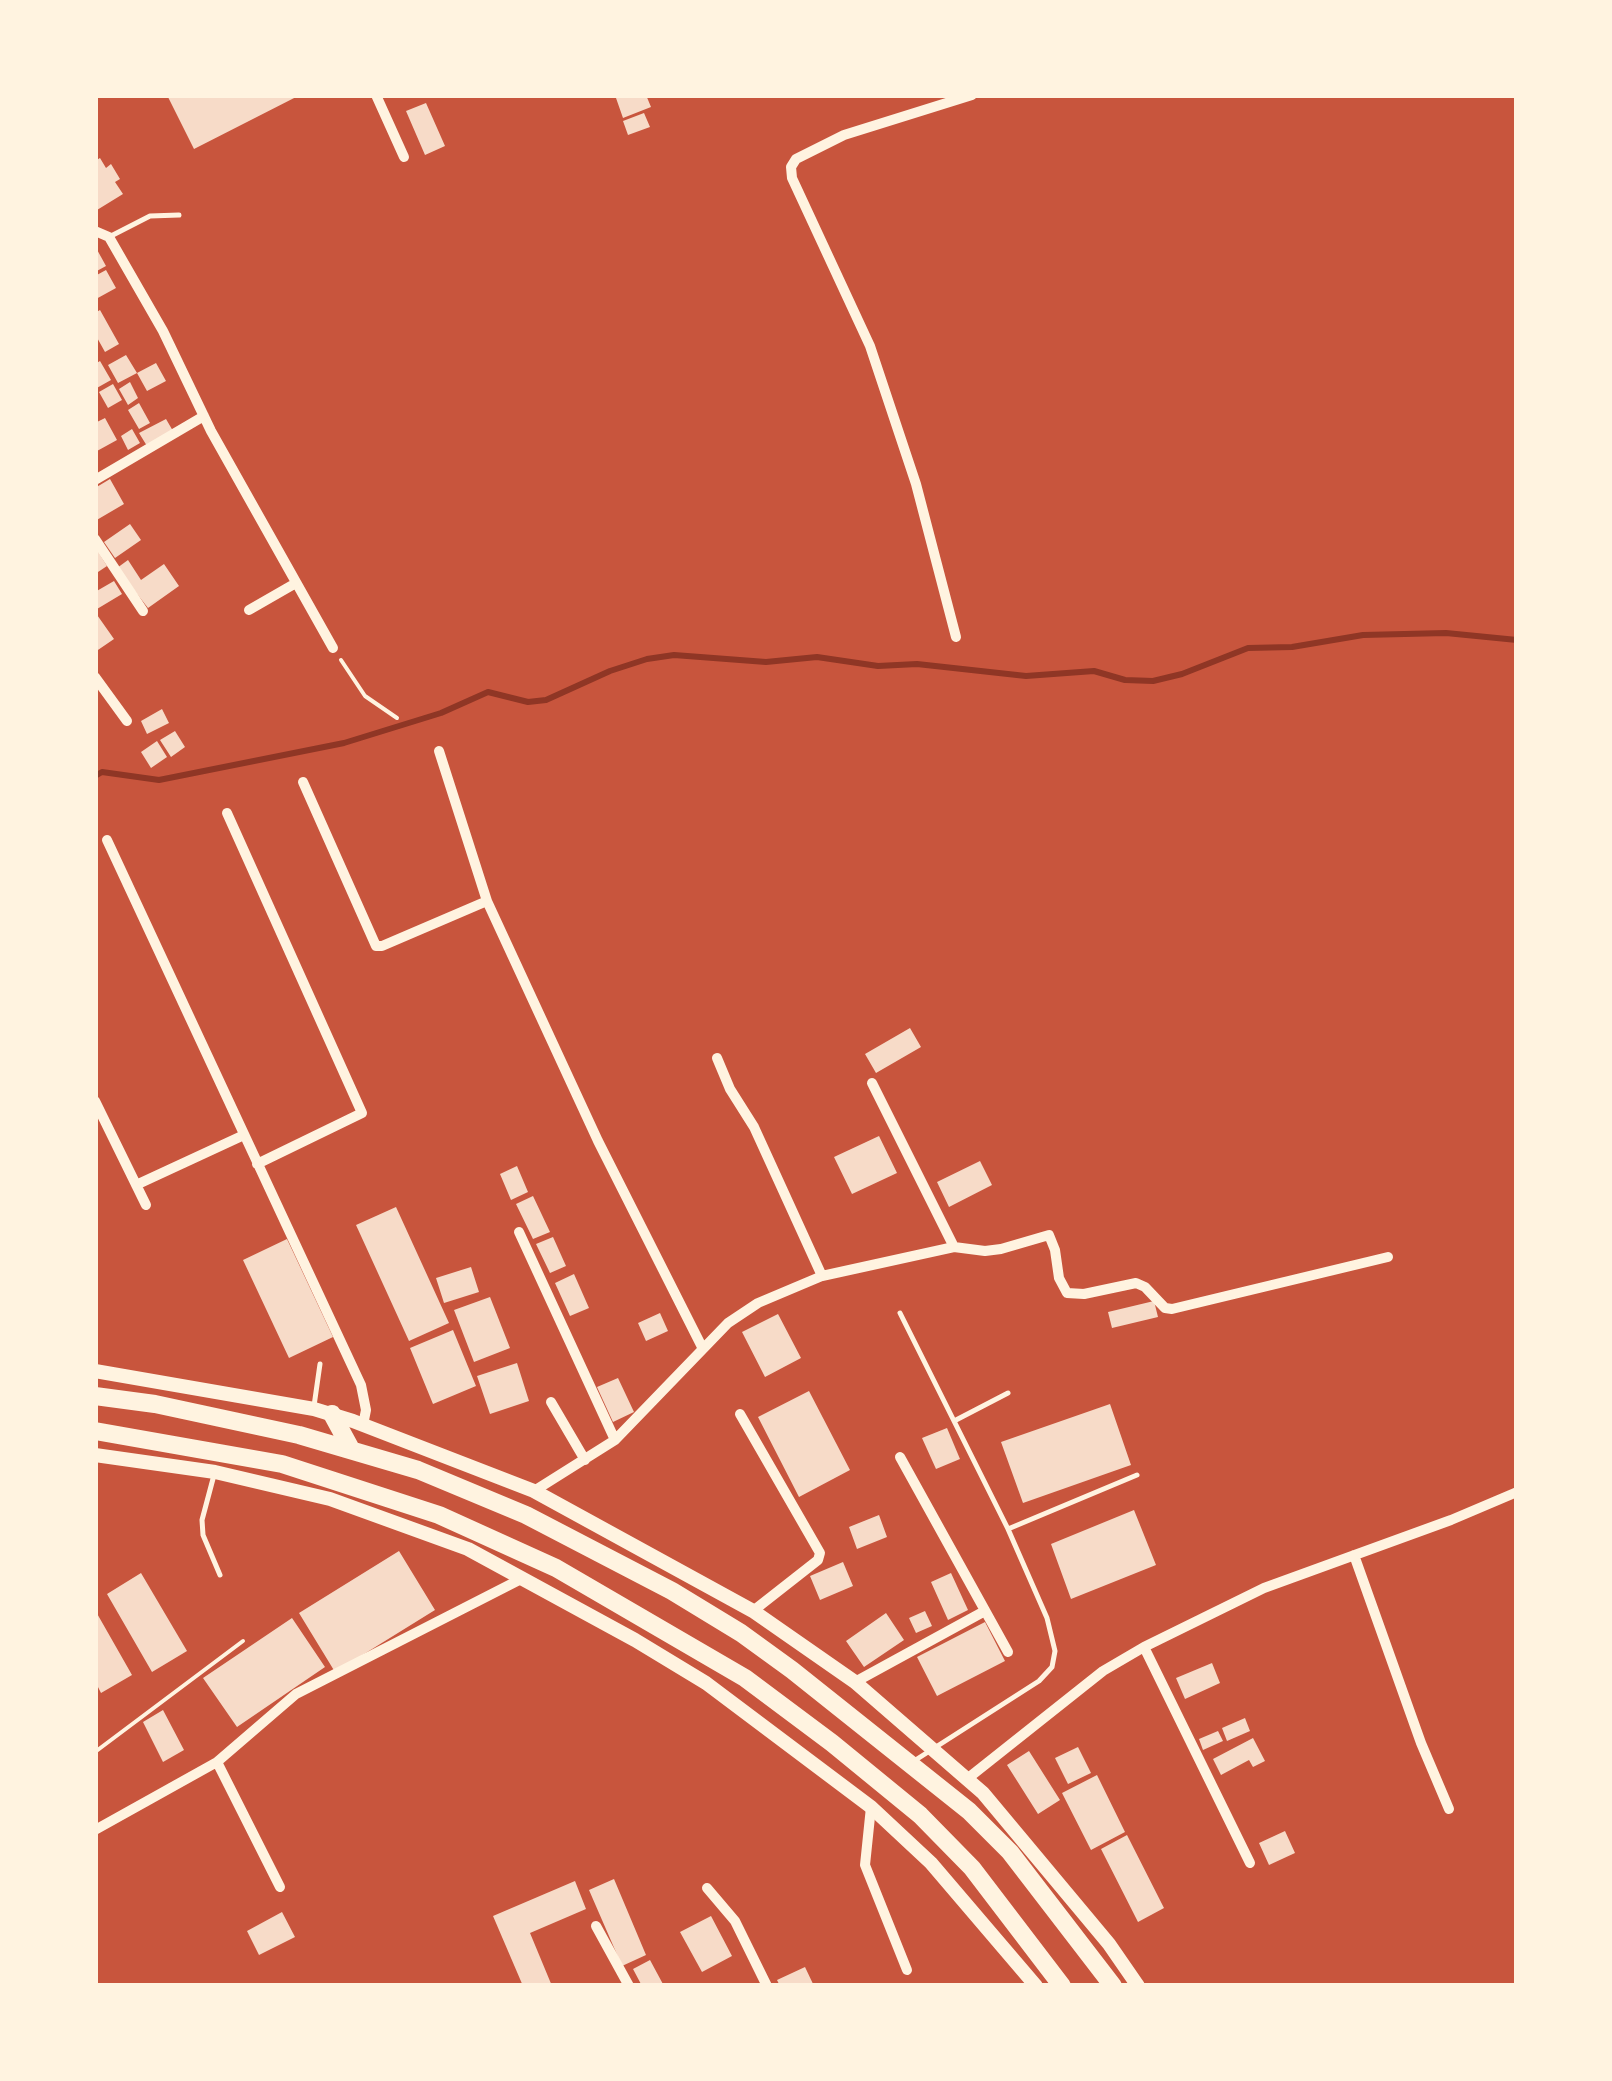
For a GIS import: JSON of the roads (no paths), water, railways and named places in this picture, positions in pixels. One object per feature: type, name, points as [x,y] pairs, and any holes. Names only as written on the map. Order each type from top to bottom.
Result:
[{"type":"highway","points":[[95,1396],[156,1404],[352,1449],[418,1470],[526,1515],[672,1591],[792,1670],[969,1811],[1010,1852],[1113,1986]]},
{"type":"highway","points":[[323,1412],[352,1449]]},
{"type":"highway","points":[[95,1432],[282,1464],[439,1514],[556,1568],[745,1678],[920,1815],[959,1855],[1062,1986]]},
{"type":"street","points":[[376,95],[404,158]]},
{"type":"street","points":[[956,637],[916,484],[870,346],[792,178],[792,167],[796,159],[844,134],[972,95]]},
{"type":"street","points":[[95,231],[109,237],[163,331],[204,416],[333,648]]},
{"type":"street","points":[[95,480],[204,416]]},
{"type":"street","points":[[95,539],[142,611]]},
{"type":"street","points":[[249,610],[296,583]]},
{"type":"street","points":[[95,677],[127,721]]},
{"type":"street","points":[[438,751],[488,901],[598,1141],[702,1347]]},
{"type":"street","points":[[303,782],[376,946],[488,901]]},
{"type":"street","points":[[227,813],[362,1112],[258,1164]]},
{"type":"street","points":[[107,840],[361,1385],[366,1410],[363,1424]]},
{"type":"street","points":[[717,1058],[730,1089],[754,1126],[822,1276]]},
{"type":"street","points":[[872,1083],[954,1247]]},
{"type":"street","points":[[95,1101],[146,1205]]},
{"type":"street","points":[[136,1185],[244,1136]]},
{"type":"street","points":[[518,1232],[615,1440]]},
{"type":"street","points":[[534,1491],[615,1440],[728,1323],[758,1303],[822,1276],[954,1247],[1002,1250],[1049,1235],[1059,1278],[1067,1293],[1084,1294],[1136,1284],[1145,1287],[1165,1308],[1172,1309],[1388,1257]]},
{"type":"street","points":[[95,1371],[323,1412],[363,1424],[534,1491],[753,1611],[855,1682],[967,1779],[1024,1839],[1138,1986]]},
{"type":"street","points":[[551,1402],[586,1460]]},
{"type":"street","points":[[740,1414],[813,1535],[820,1554],[818,1560],[753,1611]]},
{"type":"street","points":[[95,1455],[215,1472],[330,1499],[468,1549],[524,1577],[706,1683],[870,1807],[931,1863],[1036,1986]]},
{"type":"street","points":[[900,1457],[1008,1652]]},
{"type":"street","points":[[330,1499],[335,1480]]},
{"type":"street","points":[[967,1779],[1103,1671],[1144,1648],[1264,1588],[1517,1492]]},
{"type":"street","points":[[1354,1555],[1449,1809]]},
{"type":"street","points":[[95,1830],[217,1762],[296,1694],[524,1577]]},
{"type":"street","points":[[855,1682],[983,1612]]},
{"type":"street","points":[[1144,1648],[1250,1863]]},
{"type":"street","points":[[782,1738],[797,1717]]},
{"type":"street","points":[[217,1762],[280,1887]]},
{"type":"street","points":[[870,1807],[865,1865],[908,1970]]},
{"type":"street","points":[[706,1888],[735,1921],[767,1986]]},
{"type":"street","points":[[596,1926],[629,1986]]},
{"type":"lane","points":[[109,237],[150,216],[179,216]]},
{"type":"lane","points":[[900,1313],[1008,1529],[1051,1628],[1056,1651],[1052,1666],[1039,1681],[912,1762]]},
{"type":"lane","points":[[320,1364],[323,1412]]},
{"type":"lane","points":[[956,1420],[1008,1393]]},
{"type":"lane","points":[[215,1472],[202,1520],[203,1536],[220,1575]]},
{"type":"lane","points":[[1008,1529],[1137,1475]]},
{"type":"waterway","points":[[95,776],[102,772],[159,780],[344,743],[441,713],[488,692],[528,702],[546,700],[610,671],[674,655],[766,662],[817,657],[878,666],[917,664],[1026,676],[1094,671],[1125,680],[1153,681],[1248,648],[1292,647],[1363,635],[1446,633],[1517,640]]}]
